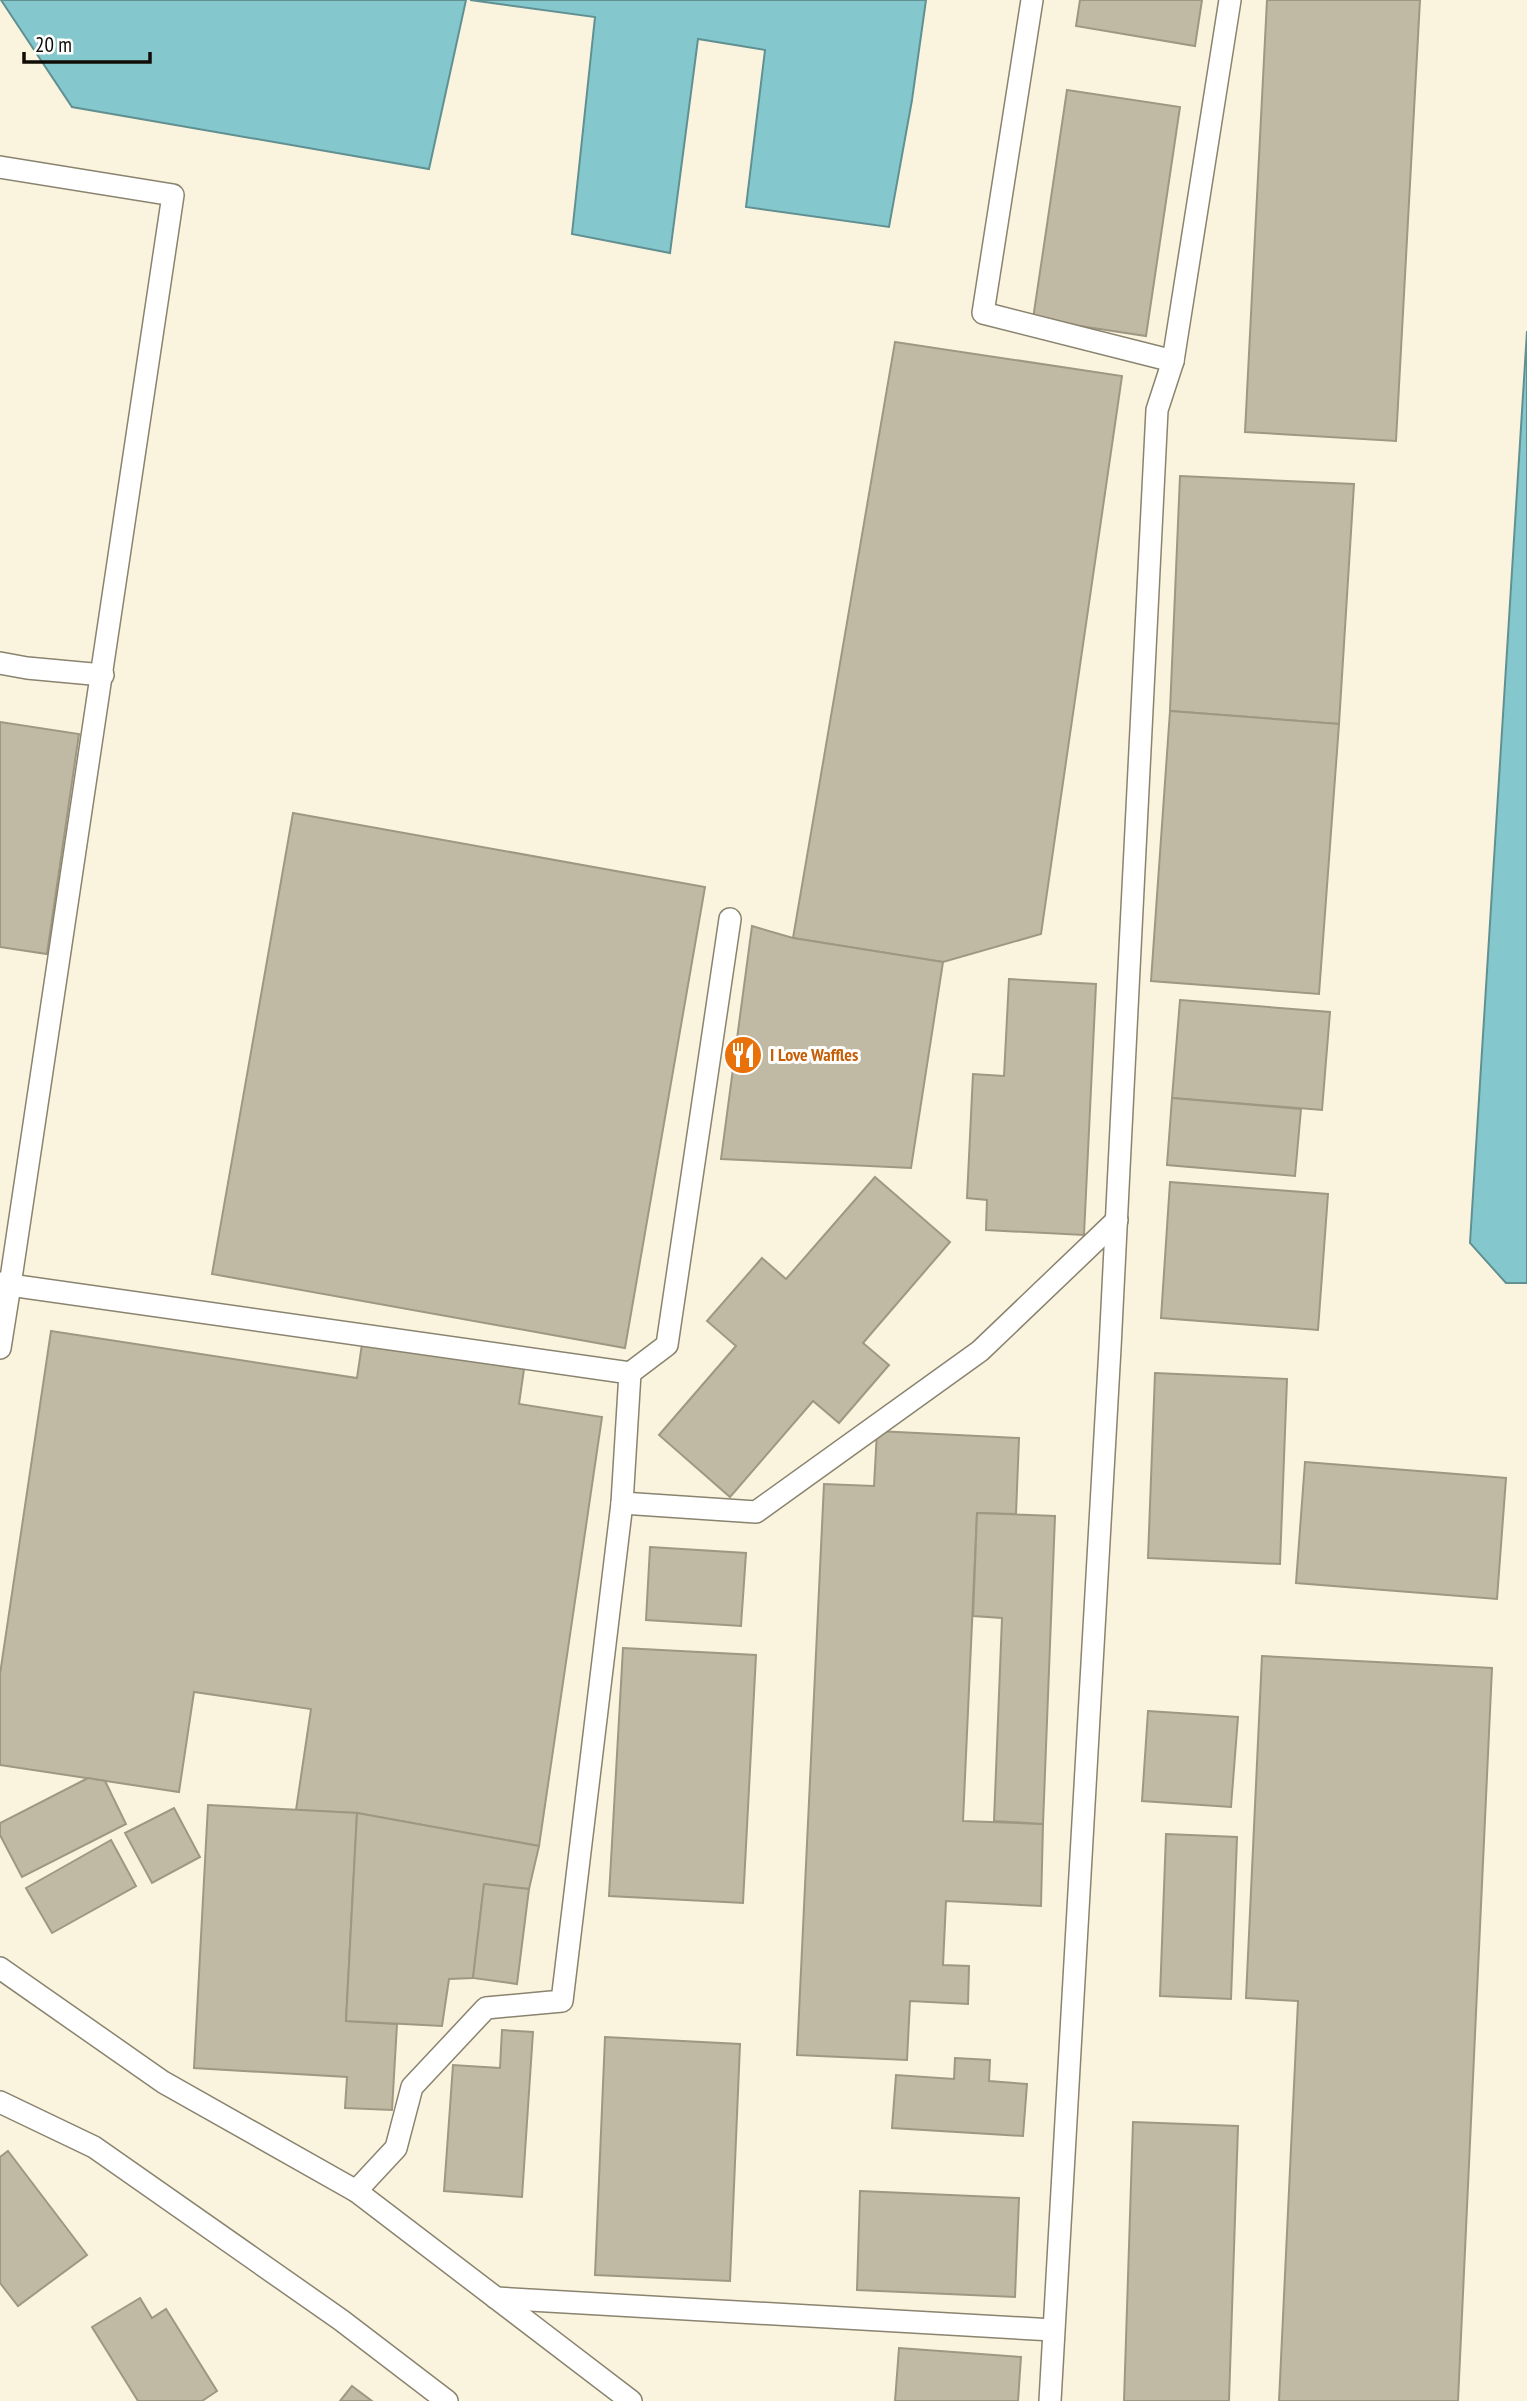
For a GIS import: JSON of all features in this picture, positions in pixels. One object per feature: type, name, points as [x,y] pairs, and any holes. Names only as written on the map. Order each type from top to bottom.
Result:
[{"type":"lane","points":[[1032,0],[983,313],[1174,360]]},
{"type":"lane","points":[[1050,2401],[1117,1220],[1157,410],[1174,360],[1230,0]]},
{"type":"lane","points":[[0,167],[173,195],[103,675],[5,1284],[0,1348]]},
{"type":"lane","points":[[0,663],[103,675]]},
{"type":"lane","points":[[5,1284],[630,1373],[667,1345],[730,919]]},
{"type":"lane","points":[[622,1503],[757,1512],[980,1351],[1117,1220]]},
{"type":"lane","points":[[356,2191],[396,2148],[412,2087],[486,2008],[562,2001],[622,1503],[630,1373]]},
{"type":"lane","points":[[0,1968],[163,2082],[356,2191],[631,2401]]},
{"type":"lane","points":[[0,2102],[94,2147],[341,2319],[447,2401]]},
{"type":"lane","points":[[496,2298],[1053,2330]]},
{"type":"water","points":[[1,0],[466,0],[429,169],[72,107]]},
{"type":"water","points":[[470,0],[926,0],[912,100],[889,227],[746,207],[765,50],[698,39],[670,253],[572,234],[595,17]]},
{"type":"water","points":[[1527,331],[1527,1283],[1506,1283],[1470,1243]]},
{"type":"building","points":[[1080,0],[1202,0],[1195,46],[1076,26]]},
{"type":"building","points":[[1267,0],[1420,0],[1396,441],[1245,432]]},
{"type":"building","points":[[1067,90],[1180,107],[1146,336],[1033,319]]},
{"type":"building","points":[[895,342],[1122,376],[1041,934],[943,962],[793,938]]},
{"type":"building","points":[[1180,476],[1354,484],[1339,724],[1170,711]]},
{"type":"building","points":[[1170,711],[1339,724],[1319,994],[1151,981]]},
{"type":"building","points":[[0,722],[79,734],[47,954],[0,947]]},
{"type":"building","points":[[293,813],[705,887],[625,1348],[212,1274]]},
{"type":"building","points":[[752,926],[793,938],[943,962],[911,1168],[721,1159]]},
{"type":"building","points":[[1009,979],[1096,984],[1084,1235],[986,1230],[987,1200],[967,1198],[973,1074],[1004,1076]]},
{"type":"building","points":[[1180,1000],[1330,1012],[1322,1110],[1172,1098]]},
{"type":"building","points":[[1172,1098],[1301,1109],[1295,1176],[1167,1165]]},
{"type":"building","points":[[875,1177],[950,1242],[863,1343],[889,1365],[839,1423],[813,1401],[730,1497],[659,1435],[736,1346],[707,1321],[762,1258],[786,1279]]},
{"type":"building","points":[[1170,1182],[1328,1194],[1318,1330],[1161,1318]]},
{"type":"building","points":[[51,1331],[357,1378],[362,1344],[524,1369],[519,1404],[602,1417],[539,1846],[357,1813],[296,1810],[311,1709],[194,1692],[179,1792],[0,1765],[0,1674]]},
{"type":"building","points":[[1155,1373],[1287,1379],[1280,1564],[1148,1558]]},
{"type":"building","points":[[877,1431],[1019,1438],[1016,1514],[977,1513],[963,1821],[1043,1824],[1041,1906],[946,1901],[943,1965],[969,1966],[968,2004],[910,2001],[907,2060],[797,2055],[824,1484],[874,1486]]},
{"type":"building","points":[[1305,1462],[1506,1478],[1497,1599],[1296,1583]]},
{"type":"building","points":[[977,1513],[1055,1516],[1043,1824],[994,1821],[1002,1618],[973,1616]]},
{"type":"building","points":[[650,1547],[746,1553],[741,1626],[646,1620]]},
{"type":"building","points":[[623,1648],[756,1655],[743,1903],[609,1896]]},
{"type":"building","points":[[1262,1656],[1492,1668],[1458,2401],[1279,2401],[1298,2001],[1246,1998]]},
{"type":"building","points":[[1148,1711],[1238,1717],[1231,1807],[1142,1801]]},
{"type":"building","points":[[88,1778],[105,1781],[126,1824],[22,1877],[0,1835],[0,1823]]},
{"type":"building","points":[[208,1805],[357,1813],[346,2021],[397,2024],[392,2110],[345,2108],[347,2077],[194,2068]]},
{"type":"building","points":[[174,1808],[200,1857],[152,1883],[125,1833]]},
{"type":"building","points":[[357,1813],[539,1846],[529,1889],[484,1884],[473,1978],[449,1979],[442,2026],[346,2021]]},
{"type":"building","points":[[1166,1834],[1237,1837],[1231,1999],[1160,1996]]},
{"type":"building","points":[[111,1840],[136,1886],[52,1933],[26,1888]]},
{"type":"building","points":[[484,1884],[529,1889],[517,1984],[473,1978]]},
{"type":"building","points":[[502,2030],[533,2032],[522,2197],[444,2191],[453,2065],[500,2068]]},
{"type":"building","points":[[605,2037],[740,2044],[730,2281],[595,2275]]},
{"type":"building","points":[[955,2058],[990,2060],[989,2081],[1027,2084],[1023,2136],[892,2128],[896,2075],[954,2079]]},
{"type":"building","points":[[1133,2122],[1238,2126],[1229,2401],[1124,2401]]},
{"type":"building","points":[[8,2151],[87,2255],[18,2306],[0,2283],[0,2157]]},
{"type":"building","points":[[860,2191],[1019,2198],[1015,2297],[857,2290]]},
{"type":"building","points":[[140,2298],[152,2318],[166,2309],[217,2391],[202,2401],[138,2401],[92,2327]]},
{"type":"building","points":[[899,2348],[1021,2357],[1018,2401],[895,2401]]},
{"type":"building","points":[[352,2386],[372,2401],[340,2401]]},
{"type":"place","name":"I Love Waffles","points":[[743,1055]]}]
